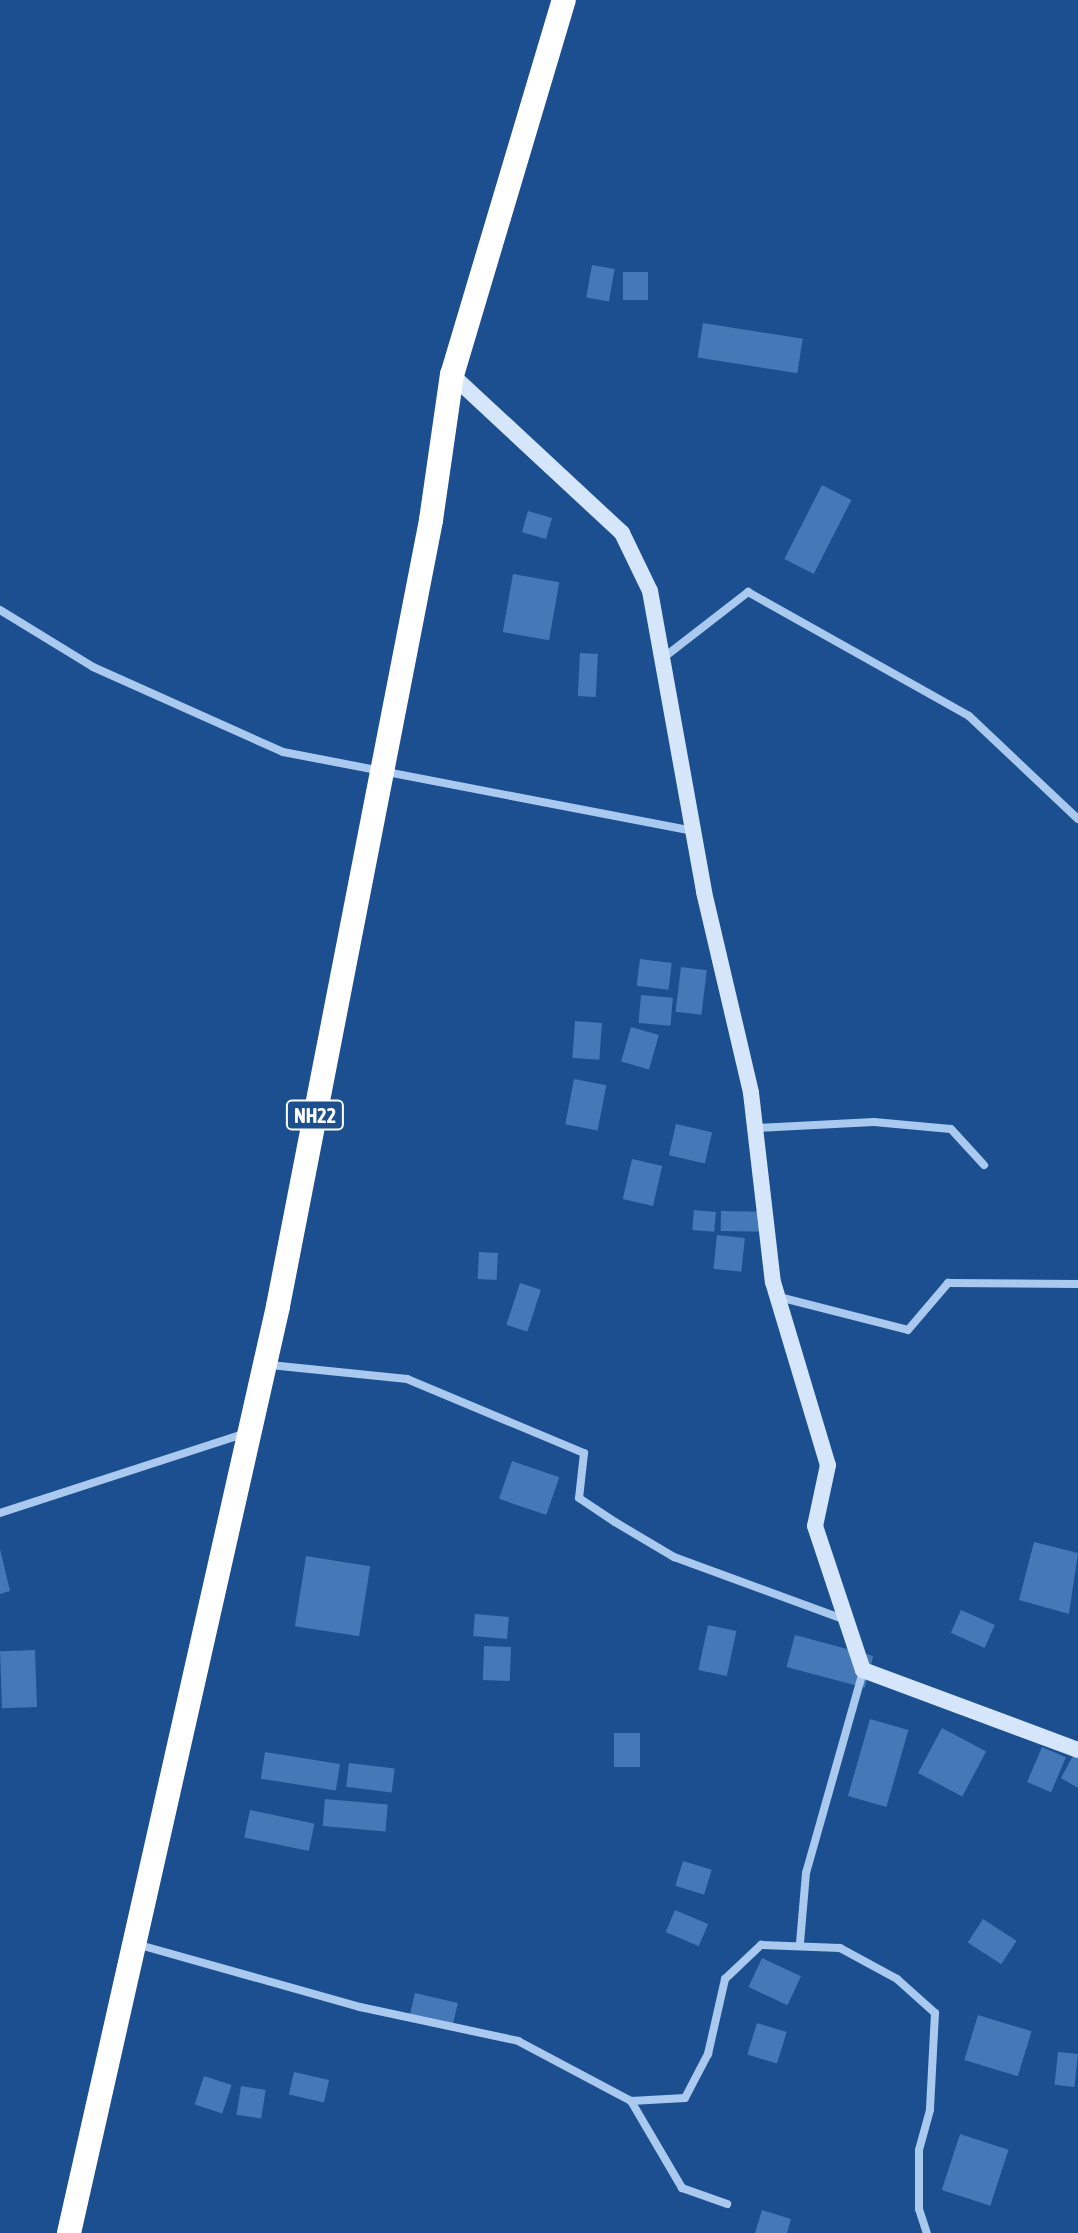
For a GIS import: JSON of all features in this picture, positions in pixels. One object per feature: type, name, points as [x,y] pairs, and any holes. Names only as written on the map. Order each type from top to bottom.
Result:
[{"type":"highway","name":"NH22","points":[[69,2233],[265,1365],[381,774],[452,375],[564,0]]},
{"type":"street","points":[[452,375],[622,533],[650,591],[694,831],[755,1128],[778,1297],[828,1465],[815,1526],[863,1670],[806,1873],[800,1943]]},
{"type":"street","points":[[663,658],[748,592],[969,716],[1078,819]]},
{"type":"street","points":[[0,610],[93,667],[283,752],[381,774],[694,831]]},
{"type":"street","points":[[755,1128],[874,1122],[951,1129],[984,1165]]},
{"type":"street","points":[[778,1297],[908,1330],[948,1283],[1078,1284]]},
{"type":"street","points":[[265,1365],[407,1379],[584,1453],[579,1498],[615,1522],[674,1557],[847,1621]]},
{"type":"street","points":[[0,1513],[250,1432]]},
{"type":"street","points":[[863,1670],[1078,1750]]},
{"type":"street","points":[[133,1943],[360,2007],[518,2041],[631,2101],[685,2098],[708,2054],[725,1979],[761,1945],[800,1943],[840,1948],[897,1979],[935,2013],[930,2110],[919,2150],[919,2209],[927,2233]]},
{"type":"street","points":[[631,2101],[682,2188],[727,2204]]},
{"type":"building","points":[[592,265],[615,269],[609,301],[586,297]]},
{"type":"building","points":[[623,272],[648,272],[648,300],[623,300]]},
{"type":"building","points":[[703,323],[803,339],[797,373],[698,358]]},
{"type":"building","points":[[822,485],[851,500],[814,574],[784,559]]},
{"type":"building","points":[[528,511],[552,518],[546,539],[522,532]]},
{"type":"building","points":[[513,574],[559,582],[549,640],[503,632]]},
{"type":"building","points":[[580,653],[598,654],[596,697],[578,696]]},
{"type":"building","points":[[640,959],[672,963],[668,990],[637,986]]},
{"type":"building","points":[[681,967],[707,970],[701,1015],[676,1012]]},
{"type":"building","points":[[641,995],[673,998],[670,1026],[639,1023]]},
{"type":"building","points":[[575,1021],[602,1023],[599,1060],[572,1058]]},
{"type":"building","points":[[631,1027],[659,1035],[649,1070],[621,1062]]},
{"type":"building","points":[[574,1079],[606,1085],[598,1130],[565,1124]]},
{"type":"building","points":[[676,1124],[712,1132],[705,1164],[669,1155]]},
{"type":"building","points":[[632,1159],[662,1166],[653,1206],[623,1199]]},
{"type":"building","points":[[694,1210],[716,1212],[714,1232],[692,1230]]},
{"type":"building","points":[[721,1211],[769,1212],[769,1232],[721,1231]]},
{"type":"building","points":[[717,1235],[745,1238],[741,1272],[713,1269]]},
{"type":"building","points":[[479,1252],[498,1253],[497,1280],[478,1279]]},
{"type":"building","points":[[520,1283],[541,1290],[527,1332],[506,1325]]},
{"type":"building","points":[[512,1461],[559,1477],[546,1515],[499,1499]]},
{"type":"building","points":[[1034,1542],[1078,1553],[1069,1614],[1019,1600]]},
{"type":"building","points":[[0,1549],[10,1591],[0,1594]]},
{"type":"building","points":[[306,1556],[370,1566],[359,1636],[295,1626]]},
{"type":"building","points":[[961,1610],[995,1625],[985,1648],[951,1633]]},
{"type":"building","points":[[475,1614],[509,1617],[507,1639],[473,1636]]},
{"type":"building","points":[[708,1625],[736,1631],[727,1676],[698,1670]]},
{"type":"building","points":[[795,1635],[873,1656],[865,1688],[786,1667]]},
{"type":"building","points":[[484,1646],[511,1647],[510,1681],[483,1680]]},
{"type":"building","points":[[35,1650],[37,1707],[2,1708],[0,1651]]},
{"type":"building","points":[[870,1719],[908,1730],[886,1807],[848,1796]]},
{"type":"building","points":[[942,1728],[986,1751],[962,1797],[918,1773]]},
{"type":"building","points":[[614,1733],[640,1733],[640,1767],[614,1767]]},
{"type":"building","points":[[1042,1747],[1066,1757],[1051,1792],[1027,1782]]},
{"type":"building","points":[[265,1752],[340,1764],[336,1791],[261,1779]]},
{"type":"building","points":[[1075,1752],[1078,1754],[1078,1788],[1061,1778]]},
{"type":"building","points":[[349,1763],[395,1769],[392,1792],[346,1787]]},
{"type":"building","points":[[325,1799],[388,1804],[385,1831],[323,1826]]},
{"type":"building","points":[[250,1810],[315,1824],[309,1851],[244,1837]]},
{"type":"building","points":[[683,1861],[712,1870],[704,1895],[675,1886]]},
{"type":"building","points":[[675,1910],[708,1924],[699,1946],[666,1932]]},
{"type":"building","points":[[983,1919],[1017,1941],[1001,1964],[968,1942]]},
{"type":"building","points":[[762,1958],[801,1976],[787,2005],[748,1987]]},
{"type":"building","points":[[415,1993],[458,2003],[452,2027],[409,2017]]},
{"type":"building","points":[[978,2015],[1032,2031],[1018,2076],[964,2060]]},
{"type":"building","points":[[757,2023],[787,2032],[777,2064],[747,2055]]},
{"type":"building","points":[[1058,2052],[1078,2054],[1074,2087],[1055,2085]]},
{"type":"building","points":[[294,2072],[329,2080],[324,2103],[289,2094]]},
{"type":"building","points":[[204,2076],[232,2085],[222,2113],[195,2105]]},
{"type":"building","points":[[241,2086],[266,2090],[261,2119],[236,2115]]},
{"type":"building","points":[[960,2134],[1009,2150],[990,2206],[942,2190]]},
{"type":"building","points":[[762,2210],[791,2219],[787,2233],[755,2233]]}]
